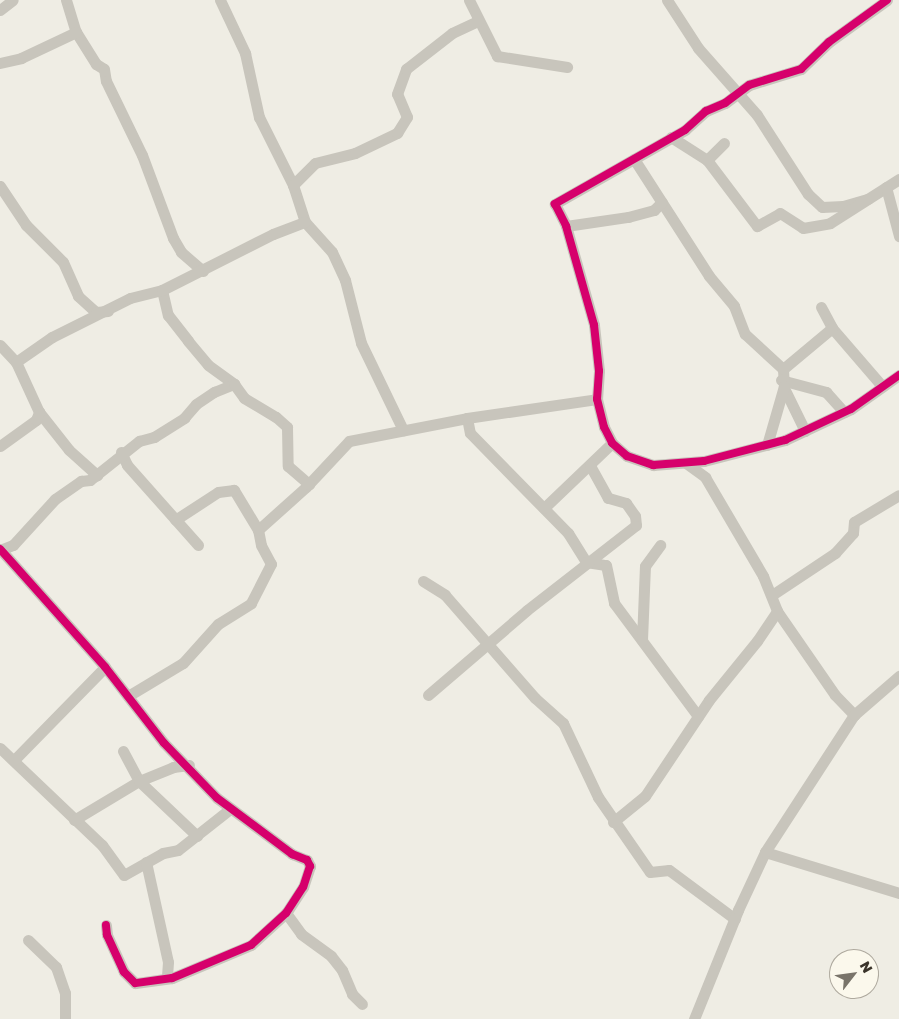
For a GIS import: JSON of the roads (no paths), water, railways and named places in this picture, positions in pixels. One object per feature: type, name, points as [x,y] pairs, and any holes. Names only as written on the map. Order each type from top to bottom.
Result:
[{"type":"street","points":[[0,10],[13,0]]},
{"type":"street","points":[[66,0],[76,32],[96,64],[104,69],[106,80],[142,155],[173,238],[181,252],[203,271]]},
{"type":"street","points":[[220,0],[245,53],[259,117],[293,185],[305,222],[332,252],[345,280],[361,343],[403,430]]},
{"type":"street","points":[[469,0],[478,21],[498,56],[567,67]]},
{"type":"street","points":[[667,0],[698,48],[757,115],[798,181],[822,207],[843,206],[868,199]]},
{"type":"street","points":[[887,0],[829,42],[801,69],[749,86],[706,111],[671,137],[555,204],[566,226],[594,325],[599,371],[598,399],[612,443],[627,456],[653,466],[704,462],[768,445],[805,431],[844,412],[899,375]]},
{"type":"street","points":[[293,185],[315,163],[354,153],[397,133],[407,117],[397,94],[406,69],[445,38],[478,21]]},
{"type":"street","points":[[0,63],[21,58],[76,32]]},
{"type":"street","points":[[671,137],[707,160],[757,226],[780,213],[809,229],[830,224],[899,178]]},
{"type":"street","points":[[707,160],[724,143]]},
{"type":"street","points":[[634,159],[709,276],[734,306],[745,334],[783,378],[805,431]]},
{"type":"street","points":[[0,186],[26,225],[63,262],[78,296],[96,312],[110,310]]},
{"type":"street","points":[[886,187],[899,236]]},
{"type":"street","points":[[566,226],[628,217],[654,210],[662,202]]},
{"type":"street","points":[[16,362],[52,337],[110,310],[130,298],[162,290],[203,271],[273,234],[305,222]]},
{"type":"street","points":[[162,290],[173,322],[208,365],[234,384],[244,398],[276,417],[287,427],[288,466],[309,484]]},
{"type":"street","points":[[822,307],[832,328],[882,386]]},
{"type":"street","points":[[768,445],[783,378],[832,328]]},
{"type":"street","points":[[0,345],[16,362],[39,412],[69,450],[97,475]]},
{"type":"street","points":[[783,378],[826,392],[844,412]]},
{"type":"street","points":[[106,925],[107,935],[124,972],[135,983],[167,978],[251,945],[286,913],[303,887],[310,866],[307,860],[292,854],[230,809],[189,765],[164,743],[105,666],[0,549],[13,545],[55,498],[97,475],[121,452],[162,432],[184,418],[196,404],[214,392],[234,384]]},
{"type":"street","points":[[258,530],[309,484],[349,441],[467,418],[598,399]]},
{"type":"street","points":[[0,446],[36,420],[39,412]]},
{"type":"street","points":[[467,418],[470,433],[568,533],[586,562],[606,565],[614,603],[698,716]]},
{"type":"street","points":[[544,508],[612,443]]},
{"type":"street","points":[[121,452],[175,520],[198,545]]},
{"type":"street","points":[[704,462],[705,477]]},
{"type":"street","points":[[686,463],[705,477],[772,595],[776,611],[835,695],[854,715]]},
{"type":"street","points":[[428,695],[487,643],[580,572],[586,562],[636,525],[635,516],[626,503],[608,498],[590,466]]},
{"type":"street","points":[[128,696],[183,663],[218,624],[251,603],[271,564],[261,545],[258,530],[234,490],[218,492],[175,520]]},
{"type":"street","points":[[772,595],[835,553],[853,533],[854,522],[899,495]]},
{"type":"street","points":[[642,642],[640,634],[645,566],[660,545]]},
{"type":"street","points":[[423,581],[445,595],[534,698],[563,723],[613,822],[650,872],[669,870],[735,919]]},
{"type":"street","points":[[613,822],[645,796],[698,716],[768,627],[776,611]]},
{"type":"street","points":[[14,760],[105,666]]},
{"type":"street","points":[[694,1019],[735,919],[766,852],[854,715],[899,676]]},
{"type":"street","points":[[0,748],[102,845],[124,875],[146,862],[178,850],[230,809]]},
{"type":"street","points":[[123,751],[139,781],[197,836]]},
{"type":"street","points":[[74,820],[139,781],[173,767],[189,765]]},
{"type":"street","points":[[766,852],[899,893]]},
{"type":"street","points":[[146,862],[168,962],[167,978]]},
{"type":"street","points":[[286,913],[301,934],[331,956],[342,970],[352,994],[362,1004]]},
{"type":"street","points":[[28,940],[56,967],[65,993],[64,1019]]}]
